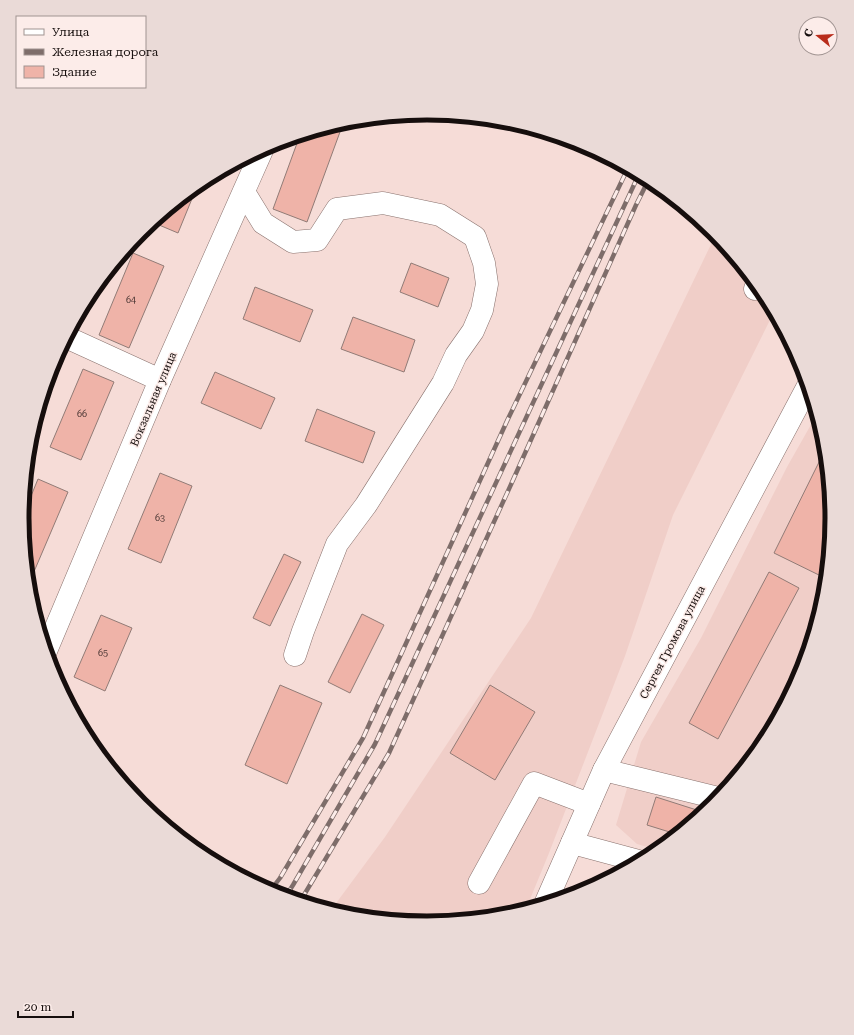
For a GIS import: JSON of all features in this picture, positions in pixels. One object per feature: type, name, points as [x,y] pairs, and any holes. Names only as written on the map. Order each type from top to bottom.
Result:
[{"type":"street","name":"Вокзальная улица","points":[[49,643],[160,380],[259,157]]},
{"type":"street","points":[[244,192],[263,223],[293,242],[317,240],[337,210],[383,203],[440,215],[475,237],[484,263],[487,284],[482,310],[473,331],[456,355],[443,383],[366,505],[337,544],[295,655]]},
{"type":"street","points":[[71,339],[160,380]]},
{"type":"street","name":"Сергея Громова улица","points":[[549,896],[604,770],[805,392]]},
{"type":"street","points":[[604,770],[711,796]]},
{"type":"street","points":[[479,883],[534,783],[589,804]]},
{"type":"street","points":[[572,843],[631,859]]},
{"type":"shaded area","points":[[713,241],[743,275],[771,317],[673,515],[625,656],[529,902],[479,912],[427,916],[375,912],[335,905],[385,837],[531,618]]},
{"type":"shaded area","points":[[813,422],[822,466],[825,518],[824,544],[822,569],[817,595],[804,645],[795,670],[772,717],[743,760],[726,780],[689,817],[669,833],[649,847],[637,844],[616,825],[641,742],[701,638],[787,467]]},
{"type":"building","points":[[341,129],[307,222],[273,209],[298,142]]},
{"type":"building","points":[[193,196],[178,233],[158,225]]},
{"type":"building","points":[[133,253],[164,266],[129,348],[99,335]]},
{"type":"building","points":[[411,263],[449,278],[438,307],[400,292]]},
{"type":"building","points":[[255,287],[313,310],[300,342],[243,319]]},
{"type":"building","points":[[353,317],[415,340],[404,372],[341,349]]},
{"type":"building","points":[[83,369],[114,382],[81,460],[50,447]]},
{"type":"building","points":[[215,372],[275,398],[261,429],[201,403]]},
{"type":"building","points":[[317,409],[375,432],[363,463],[305,441]]},
{"type":"building","points":[[821,459],[825,518],[821,576],[774,553]]},
{"type":"building","points":[[160,473],[192,486],[161,563],[128,549]]},
{"type":"building","points":[[38,479],[68,492],[33,574],[30,544],[30,499]]},
{"type":"building","points":[[284,554],[301,562],[270,626],[253,618]]},
{"type":"building","points":[[769,572],[799,588],[718,739],[689,723]]},
{"type":"building","points":[[362,614],[384,625],[350,693],[328,682]]},
{"type":"building","points":[[101,615],[132,628],[105,691],[74,677]]},
{"type":"building","points":[[280,685],[322,703],[287,784],[245,765]]},
{"type":"building","points":[[490,685],[535,712],[495,780],[450,753]]},
{"type":"building","points":[[656,797],[696,810],[670,832],[647,825]]},
{"type":"railway","points":[[275,885],[363,738],[507,421],[626,173]]},
{"type":"railway","points":[[290,890],[375,744],[636,180]]},
{"type":"railway","points":[[304,896],[389,753],[646,186]]}]
